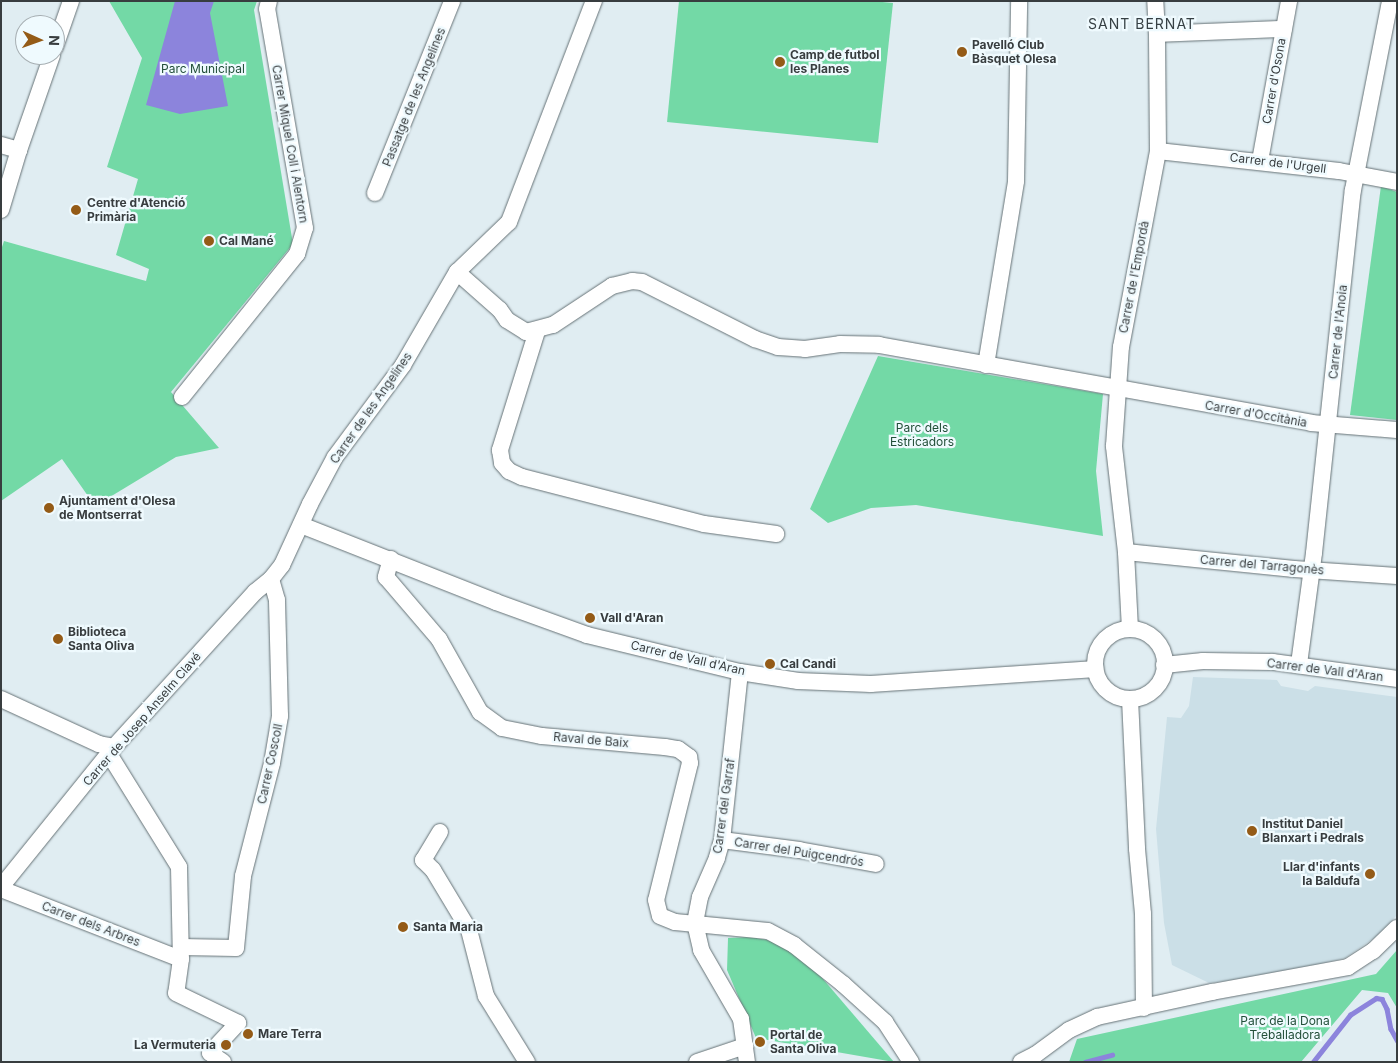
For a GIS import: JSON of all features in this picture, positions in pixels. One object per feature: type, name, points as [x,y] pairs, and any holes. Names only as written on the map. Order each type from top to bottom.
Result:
[{"type":"street","points":[[65,18],[71,1]]},
{"type":"street","name":"Carrer Miquel Coll i Alentorn","points":[[182,397],[297,254],[305,228],[266,9],[269,1]]},
{"type":"street","name":"Passatge de les Angelines","points":[[375,193],[452,1]]},
{"type":"street","name":"Carrer de les Angelines","points":[[271,579],[282,565],[335,457],[403,365],[457,272],[509,222],[594,1]]},
{"type":"street","points":[[986,365],[1016,182],[1018,1]]},
{"type":"street","name":"Carrer de l'Empordà","points":[[1130,629],[1126,552],[1114,446],[1116,390],[1121,347],[1158,151],[1155,1]]},
{"type":"street","name":"Carrer d'Osona","points":[[1260,161],[1289,1]]},
{"type":"street","name":"Carrer de l'Anoia","points":[[1298,664],[1311,570],[1356,174],[1390,1]]},
{"type":"street","points":[[1157,34],[1284,29]]},
{"type":"street","points":[[1,210],[19,150],[49,65]]},
{"type":"street","points":[[1,144],[19,150]]},
{"type":"street","name":"Carrer de l'Urgell","points":[[1158,151],[1260,161],[1356,174],[1397,182]]},
{"type":"street","points":[[457,272],[516,327],[526,332],[537,331],[500,450],[502,463],[509,471],[522,477],[704,524],[776,534]]},
{"type":"street","name":"Carrer d'Occitània","points":[[537,331],[570,315],[612,286],[632,281],[652,286],[755,339],[786,348],[805,349],[858,344],[1328,426],[1397,430]]},
{"type":"street","name":"Carrer de Vall d'Aran","points":[[301,525],[496,602],[588,635],[740,672],[798,681],[871,684],[1095,669]]},
{"type":"street","name":"Carrer del Tarragonès","points":[[1126,552],[1311,570],[1397,576]]},
{"type":"street","name":"Raval de Baix","points":[[391,559],[386,577],[439,639],[480,712],[502,728],[567,738],[678,749],[689,757],[689,772],[656,900],[660,916],[665,919],[695,923]]},
{"type":"street","name":"Carrer de Josep Anselm Clavé","points":[[1,888],[112,750],[256,592],[271,579]]},
{"type":"street","name":"Carrer Coscoll","points":[[181,953],[236,948],[243,876],[272,763],[280,716],[277,600],[271,579]]},
{"type":"street","points":[[1130,629],[1141,631],[1154,639],[1163,653],[1164,665],[1156,687],[1140,697],[1130,699],[1110,692],[1103,686],[1095,669],[1095,658],[1101,644],[1117,632],[1130,629]]},
{"type":"street","name":"Carrer de Vall d'Aran","points":[[1164,665],[1203,661],[1298,664],[1397,678]]},
{"type":"street","name":"Carrer del Garraf","points":[[740,672],[722,840],[717,858],[700,897],[695,923],[701,950],[741,1019],[746,1054]]},
{"type":"street","points":[[1,699],[112,750],[179,867],[181,953],[176,993],[238,1023],[217,1057]]},
{"type":"street","points":[[1130,699],[1137,849],[1143,914],[1144,1008]]},
{"type":"street","points":[[440,832],[423,860],[433,870],[469,930],[486,996],[527,1062]]},
{"type":"street","name":"Carrer del Puigcendrós","points":[[722,840],[799,850],[876,864]]},
{"type":"street","name":"Carrer dels Arbres","points":[[1,888],[181,953]]},
{"type":"street","points":[[695,923],[768,931],[794,945],[843,984],[885,1022],[911,1062]]},
{"type":"street","points":[[1021,1062],[1082,1023],[1212,992],[1348,967],[1373,951],[1397,928]]},
{"type":"street","points":[[697,1062],[746,1054]]},
{"type":"shaded area","points":[[175,1],[214,1],[210,13],[228,106],[180,114],[146,105]]},
{"type":"shaded area","name":"Institut Daniel Blanxart i Pedrals","points":[[1193,677],[1277,680],[1281,686],[1308,691],[1315,686],[1397,697],[1397,915],[1377,936],[1345,958],[1282,974],[1209,983],[1172,965],[1164,923],[1156,829],[1167,717],[1181,718],[1189,706]]},
{"type":"green space","name":"Parc Municipal","points":[[109,1],[257,1],[254,10],[293,244],[171,392],[219,448],[176,457],[95,506],[62,459],[1,501],[1,250],[4,241],[146,281],[149,269],[116,255],[138,179],[107,167],[142,58]]},
{"type":"green space","name":"Camp de futbol les Planes","points":[[679,1],[872,1],[893,3],[878,143],[667,122]]},
{"type":"green space","points":[[1381,186],[1397,192],[1397,420],[1350,415]]},
{"type":"green space","name":"Parc dels Estricadors","points":[[878,356],[1103,394],[1096,471],[1103,536],[916,505],[871,508],[828,523],[810,509]]},
{"type":"green space","points":[[751,937],[794,945],[894,1062],[756,1038],[727,970],[728,938]]},
{"type":"green space","name":"Parc de la Dona Treballadora","points":[[1397,950],[1397,1008],[1388,993],[1362,990],[1301,1062],[1069,1062],[1077,1039],[1376,974]]},
{"type":"waterway","points":[[1313,1062],[1350,1015],[1376,998],[1382,999],[1387,1009],[1391,1029],[1397,1040]]},
{"type":"waterway","points":[[1085,1062],[1112,1055]]},
{"type":"place","name":"Pavelló Club Bàsquet Olesa","points":[[962,52]]},
{"type":"place","name":"Camp de futbol les Planes","points":[[780,62]]},
{"type":"place","name":"Centre d'Atenció Primària","points":[[76,210]]},
{"type":"place","name":"Cal Mané","points":[[209,241]]},
{"type":"place","name":"Ajuntament d'Olesa de Montserrat","points":[[49,508]]},
{"type":"place","name":"Vall d'Aran","points":[[590,618]]},
{"type":"place","name":"Biblioteca Santa Oliva","points":[[58,639]]},
{"type":"place","name":"Cal Candi","points":[[770,664]]},
{"type":"place","name":"Institut Daniel Blanxart i Pedrals","points":[[1252,831]]},
{"type":"place","name":"Llar d'infants la Baldufa","points":[[1370,874]]},
{"type":"place","name":"Santa Maria","points":[[403,927]]},
{"type":"place","name":"Mare Terra","points":[[248,1034]]},
{"type":"place","name":"Portal de Santa Oliva","points":[[760,1042]]},
{"type":"place","name":"La Vermuteria","points":[[226,1045]]},
{"type":"district","name":"SANT BERNAT","points":[[1142,24]]}]
